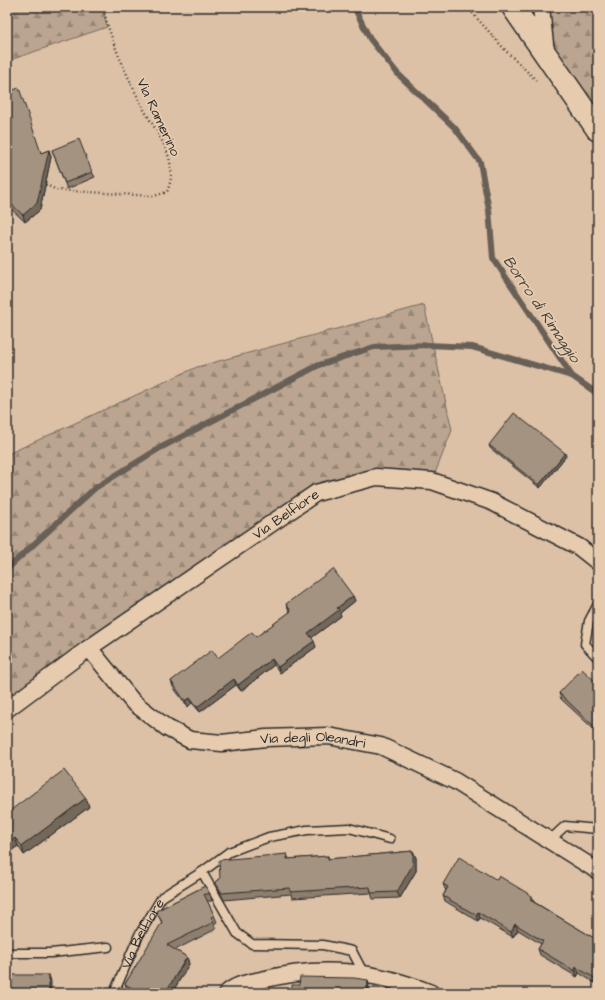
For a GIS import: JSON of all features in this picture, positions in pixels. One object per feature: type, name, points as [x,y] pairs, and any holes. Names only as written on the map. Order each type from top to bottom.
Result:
[{"type":"main road","points":[[513,7],[598,130]]},
{"type":"street","points":[[541,7],[546,56]]},
{"type":"street","name":"Via Belfiore","points":[[7,709],[89,648],[316,493],[376,477],[432,481],[492,502],[578,547],[598,562]]},
{"type":"street","name":"Via degli Oleandri","points":[[89,648],[133,702],[167,728],[190,740],[222,743],[266,738],[328,736],[381,746],[454,781],[598,871]]},
{"type":"street","points":[[227,993],[234,987],[286,974],[345,971],[402,982],[430,993]]},
{"type":"lane","points":[[598,604],[589,621],[585,644],[598,658]]},
{"type":"lane","points":[[550,840],[565,826],[598,829]]},
{"type":"lane","points":[[364,974],[352,951],[323,945],[252,944],[237,933],[202,872],[229,852],[269,837],[307,830],[349,828],[390,838]]},
{"type":"lane","name":"Via Belfiore","points":[[114,993],[139,935],[162,897],[202,872]]},
{"type":"lane","name":"Via Belfiore","points":[[7,953],[51,952],[108,947]]},
{"type":"path","name":"Via Ramerino","points":[[39,180],[57,190],[154,196],[167,192],[170,183],[171,167],[162,142],[141,105],[107,26],[103,7]]},
{"type":"green space","points":[[7,7],[103,7],[107,27],[7,61]]},
{"type":"green space","points":[[541,7],[598,7],[598,130],[546,56]]},
{"type":"green space","points":[[424,305],[452,430],[432,481],[376,477],[316,493],[7,709],[7,457],[10,453],[197,367]]},
{"type":"building","points":[[19,88],[41,153],[49,150],[37,203],[23,215],[7,200],[7,92]]},
{"type":"building","points":[[79,139],[92,172],[65,183],[52,150]]},
{"type":"building","points":[[514,413],[565,453],[539,485],[489,445]]},
{"type":"building","points":[[333,569],[353,596],[337,608],[339,610],[308,633],[314,641],[278,667],[272,659],[238,685],[234,679],[197,707],[190,698],[185,701],[171,681],[212,650],[218,658],[252,632],[256,637],[291,611],[286,604]]},
{"type":"building","points":[[582,669],[598,684],[598,730],[559,693]]},
{"type":"building","points":[[64,770],[86,798],[22,846],[15,838],[7,844],[7,813]]},
{"type":"building","points":[[413,851],[413,864],[397,892],[371,893],[370,887],[290,892],[290,888],[222,893],[215,882],[220,879],[219,860],[287,854],[287,859],[328,856],[328,859]]},
{"type":"building","points":[[459,857],[497,880],[499,876],[532,896],[530,900],[594,938],[596,936],[598,937],[598,980],[576,967],[575,971],[538,949],[543,941],[515,924],[511,932],[478,912],[476,915],[443,896],[448,887],[443,884]]},
{"type":"building","points":[[205,886],[210,894],[204,894],[214,915],[211,917],[214,922],[167,945],[187,957],[165,993],[140,993],[125,984],[162,922],[156,911]]},
{"type":"building","points":[[7,975],[49,975],[49,993],[7,993]]},
{"type":"building","points":[[300,977],[354,978],[368,980],[367,993],[292,993],[292,985],[299,985]]},
{"type":"waterway","name":"Borro di Rimaggio","points":[[354,7],[370,39],[398,74],[455,128],[480,162],[489,210],[493,258],[572,376],[598,394]]},
{"type":"waterway","points":[[7,569],[95,488],[160,448],[319,365],[374,347],[428,345],[472,347],[572,376]]}]
